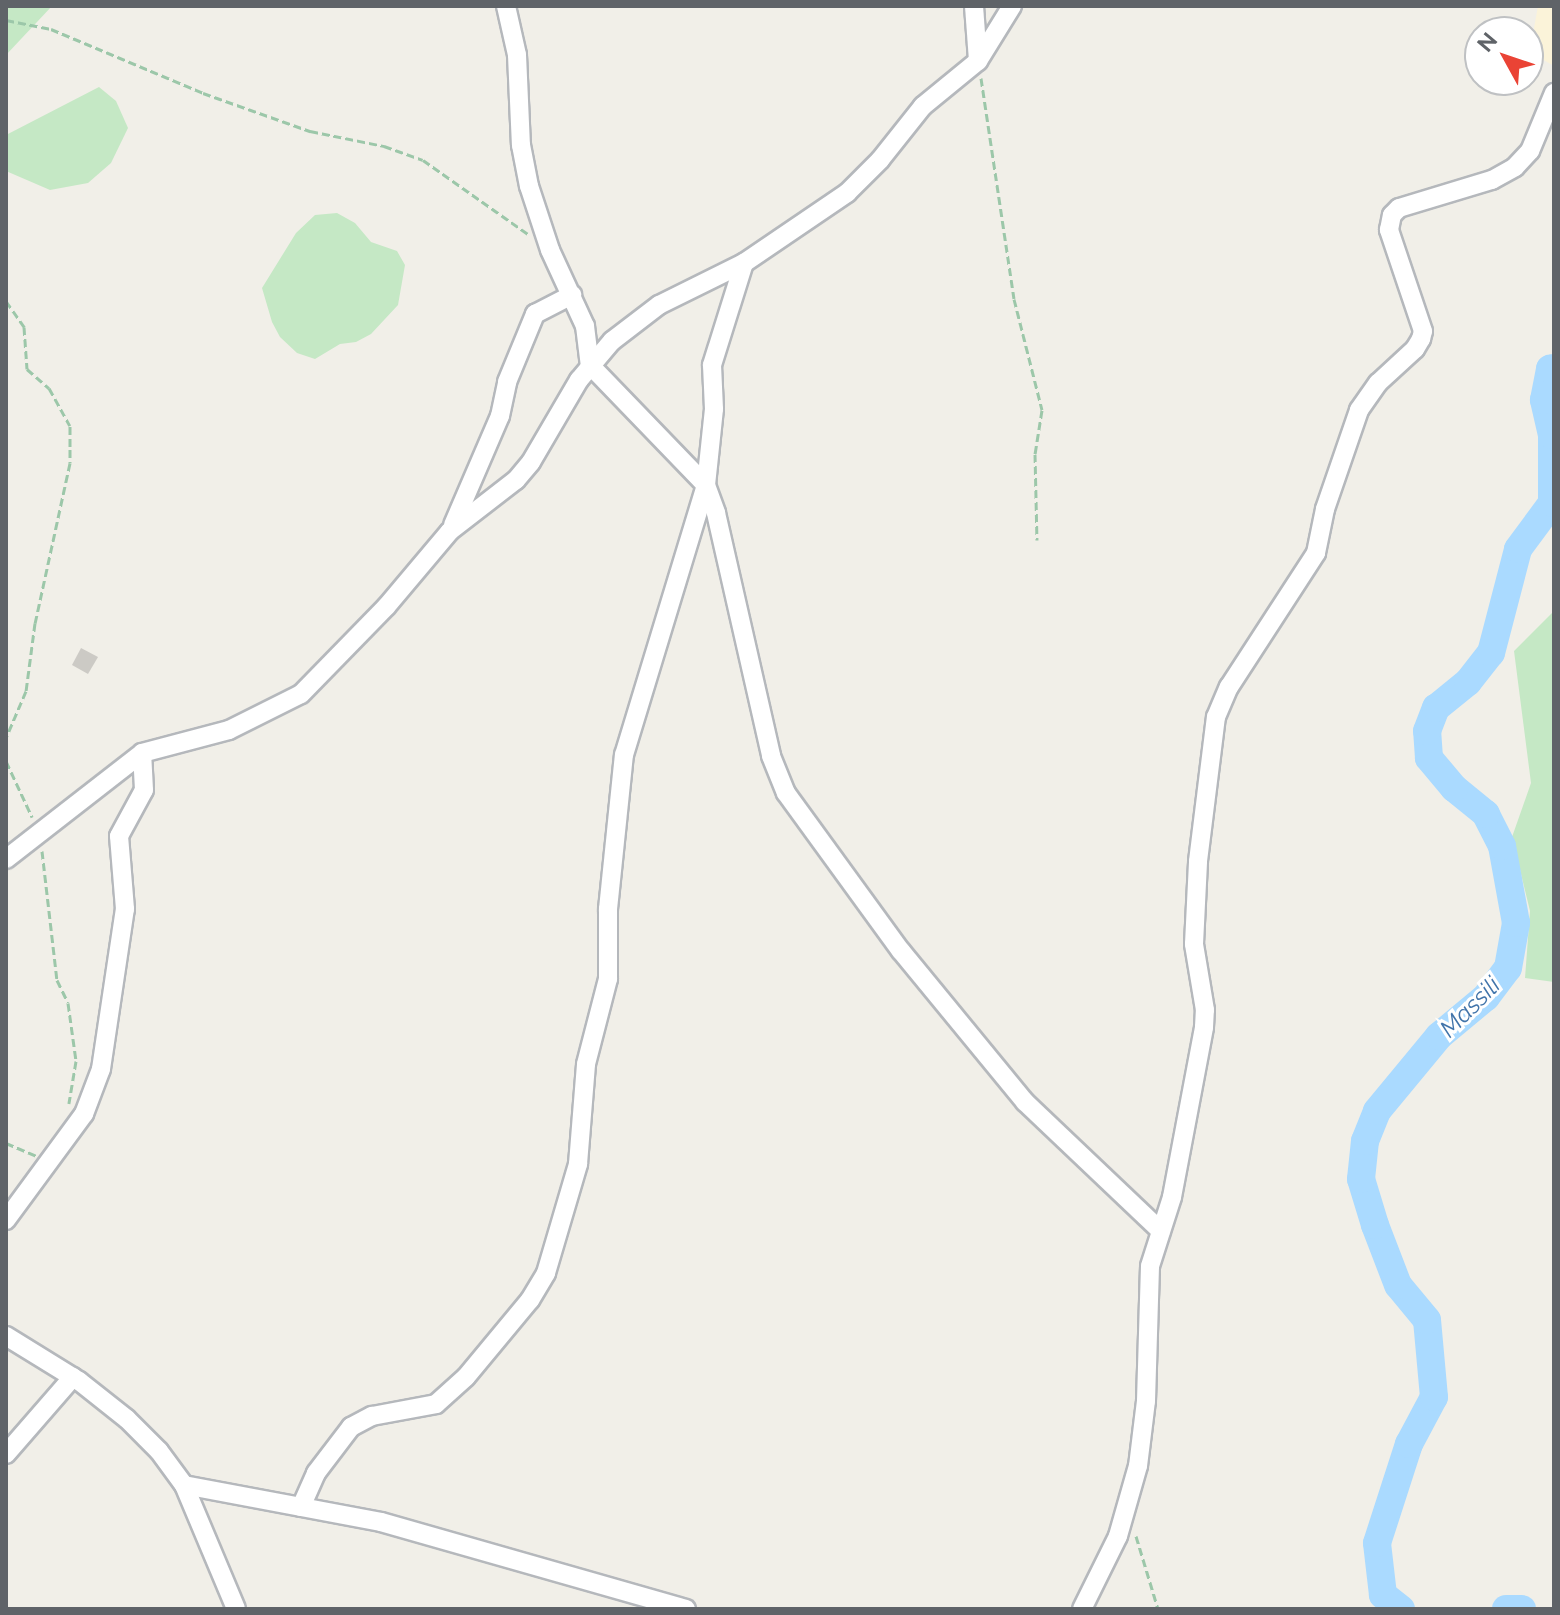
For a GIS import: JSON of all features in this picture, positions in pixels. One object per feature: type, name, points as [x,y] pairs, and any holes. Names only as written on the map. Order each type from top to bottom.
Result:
[{"type":"street","points":[[506,6],[517,55],[521,145],[529,186],[550,250],[585,326],[590,365],[706,485],[716,513],[771,756],[786,793],[901,951],[1025,1102],[1161,1231]]},
{"type":"street","points":[[974,6],[978,61]]},
{"type":"street","points":[[6,859],[142,753],[229,730],[301,694],[386,607],[450,531],[503,491],[531,462],[590,365],[636,320],[744,263],[847,193],[880,160],[923,106],[978,61],[1012,6]]},
{"type":"street","points":[[1082,1609],[1118,1536],[1138,1466],[1146,1401],[1150,1266],[1172,1197],[1204,1027],[1205,1010],[1194,944],[1203,820],[1221,703],[1316,553],[1325,509],[1367,396],[1421,339],[1423,331],[1389,230],[1392,215],[1399,208],[1492,180],[1515,167],[1530,151],[1554,93]]},
{"type":"street","points":[[301,1507],[316,1473],[351,1427],[372,1416],[436,1404],[443,1399],[466,1377],[530,1300],[546,1273],[578,1164],[586,1064],[608,979],[608,909],[624,755],[706,485],[714,409],[712,365],[744,263]]},
{"type":"street","points":[[450,531],[500,416],[507,382],[535,314],[572,295]]},
{"type":"street","points":[[6,1220],[84,1114],[103,1056],[125,909],[119,836],[144,790],[142,753]]},
{"type":"street","points":[[6,1336],[73,1377],[127,1419],[159,1451],[184,1485],[236,1609]]},
{"type":"street","points":[[6,1454],[73,1377]]},
{"type":"street","points":[[184,1485],[416,1531],[651,1604],[686,1609]]},
{"type":"path","points":[[6,20],[51,29],[203,93],[310,131],[384,146],[423,160],[550,250]]},
{"type":"path","points":[[978,61],[1014,299],[1042,410],[1035,454],[1037,540]]},
{"type":"path","points":[[6,301],[24,327],[27,369],[49,388],[70,426],[70,463],[35,623],[26,691],[6,738]]},
{"type":"path","points":[[6,761],[40,832],[57,980],[68,1003],[76,1061],[64,1142]]},
{"type":"path","points":[[6,1143],[49,1164]]},
{"type":"path","points":[[1125,1512],[1144,1552],[1158,1609]]},
{"type":"green space","points":[[6,6],[52,6],[6,55]]},
{"type":"green space","points":[[99,87],[116,101],[128,128],[111,163],[88,183],[50,190],[6,171],[6,135]]},
{"type":"green space","points":[[337,213],[355,223],[371,242],[397,251],[405,265],[398,305],[371,334],[356,342],[340,344],[315,359],[297,353],[280,337],[262,288],[296,233],[315,215]]},
{"type":"green space","points":[[1554,611],[1554,982],[1525,978],[1530,911],[1512,837],[1531,783],[1514,651]]},
{"type":"sand","points":[[1538,6],[1554,6],[1554,66],[1544,60],[1544,16],[1536,16]]},
{"type":"building","points":[[81,648],[98,657],[88,674],[72,665]]},
{"type":"waterway","name":"Massili","points":[[1401,1609],[1383,1595],[1377,1543],[1409,1444],[1434,1397],[1427,1320],[1398,1285],[1361,1179],[1365,1141],[1377,1111],[1439,1036],[1486,997],[1508,968],[1516,923],[1502,846],[1486,814],[1454,788],[1429,758],[1427,731],[1436,708],[1468,682],[1491,653],[1518,549],[1552,503],[1552,435],[1544,400],[1550,369],[1554,368]]},
{"type":"waterway","name":"Massili","points":[[1506,1609],[1522,1609]]}]
